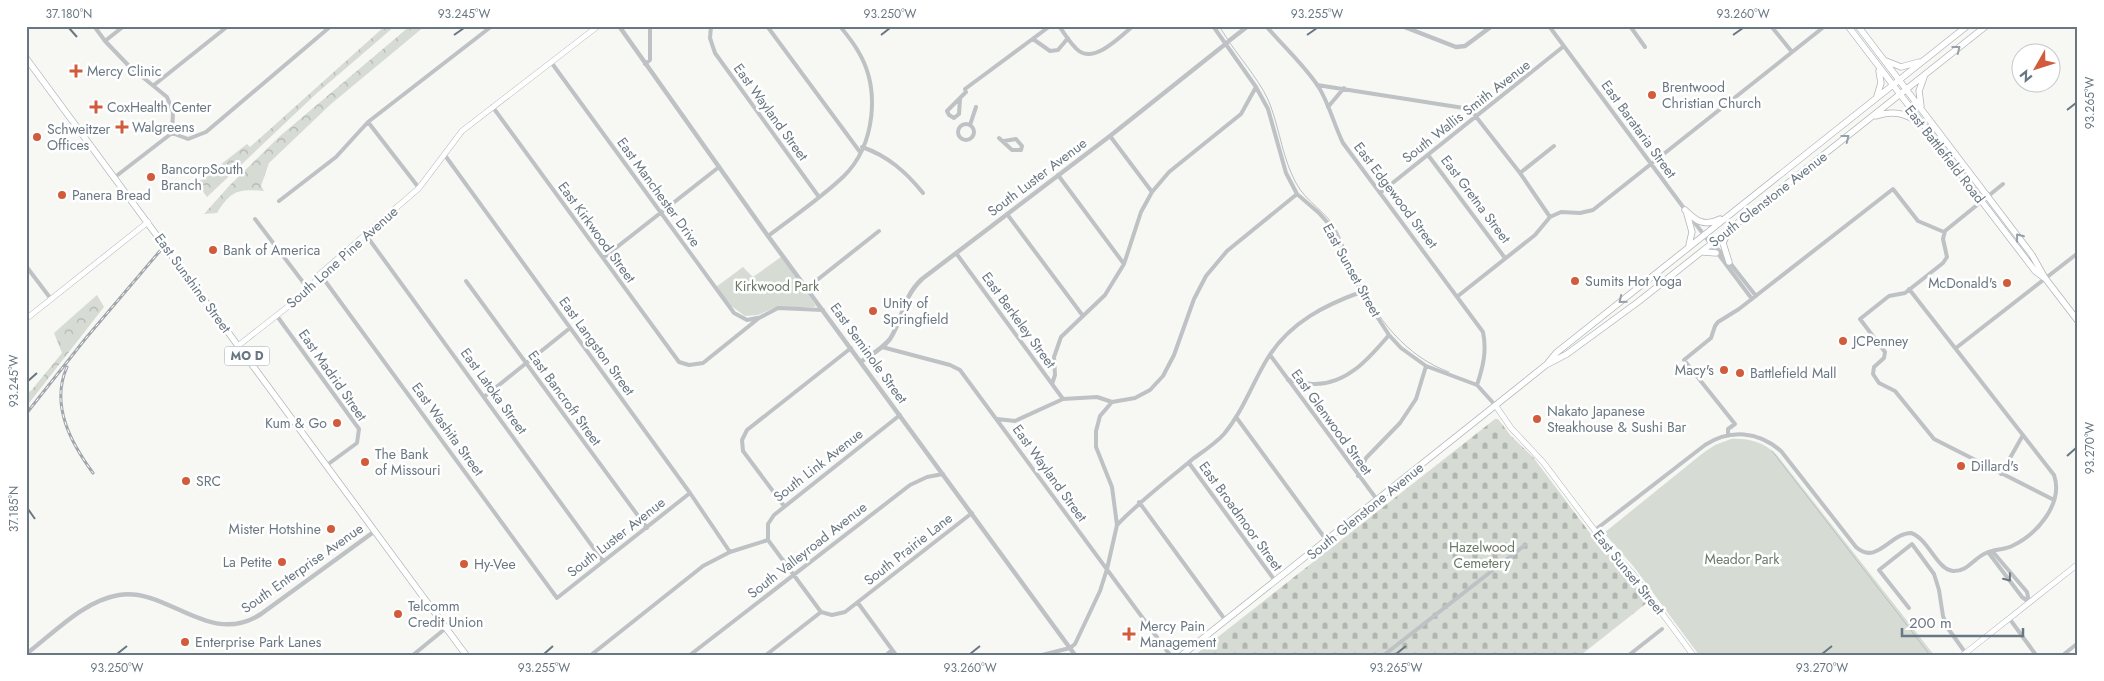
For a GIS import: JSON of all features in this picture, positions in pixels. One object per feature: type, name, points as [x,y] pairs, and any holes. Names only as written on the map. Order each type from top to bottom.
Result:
[{"type":"main road","name":"South Lone Pine Avenue","points":[[239,345],[309,290],[320,274],[419,188],[462,131],[550,61],[598,26]]},
{"type":"main road","name":"East Battlefield Road","points":[[1848,26],[1899,96],[2035,271],[2045,278]]},
{"type":"main road","name":"East Battlefield Road","points":[[1858,26],[2032,255],[2045,278],[2078,321]]},
{"type":"main road","name":"South Glenstone Avenue","points":[[1182,655],[1378,501],[1546,365],[1556,353],[1967,26]]},
{"type":"main road","name":"South Glenstone Avenue","points":[[1546,365],[1567,354],[1638,302],[1986,26]]},
{"type":"main road","points":[[1882,57],[1891,64],[1901,67],[1924,61]]},
{"type":"main road","name":"East Sunshine Street","points":[[26,58],[466,655]]},
{"type":"main road","points":[[1874,100],[1881,83],[1876,65]]},
{"type":"main road","points":[[1924,113],[1919,91],[1922,80],[1929,71]]},
{"type":"main road","points":[[1870,118],[1896,112],[1909,116],[1924,128]]},
{"type":"main road","points":[[1685,210],[1697,221],[1704,223],[1715,222],[1731,213]]},
{"type":"main road","points":[[1685,210],[1692,232],[1691,242],[1686,249]]},
{"type":"main road","points":[[26,319],[148,222]]},
{"type":"main road","points":[[1729,262],[1724,243],[1730,230]]},
{"type":"main road","points":[[1701,252],[1716,253]]},
{"type":"main road","name":"East Sunset Street","points":[[1496,406],[1511,428],[1544,462],[1595,530],[1633,574],[1693,655]]},
{"type":"main road","points":[[1965,654],[2078,564]]},
{"type":"street","points":[[94,26],[105,41],[129,66],[167,97],[173,112],[172,133],[115,177]]},
{"type":"street","points":[[105,41],[124,26]]},
{"type":"street","points":[[154,85],[228,26]]},
{"type":"street","points":[[172,133],[188,139],[206,132],[331,26]]},
{"type":"street","points":[[279,200],[336,157],[368,122],[492,26]]},
{"type":"street","name":"East Seminole Street","points":[[619,26],[768,236],[862,361],[1075,655]]},
{"type":"street","points":[[645,64],[650,60],[650,26]]},
{"type":"street","name":"East Wayland Street","points":[[711,26],[710,38],[715,53],[818,198]]},
{"type":"street","points":[[766,26],[860,152]]},
{"type":"street","points":[[768,236],[818,198],[844,175],[860,152],[872,118],[870,83],[859,52],[840,26]]},
{"type":"street","points":[[960,98],[959,114],[954,118],[949,116],[947,111],[966,90],[1050,26]]},
{"type":"street","points":[[1059,26],[1079,52],[1087,54],[1098,53],[1133,26]]},
{"type":"street","name":"East Sunset Street","points":[[1213,26],[1228,41],[1268,108],[1286,173],[1297,194],[1319,213],[1334,230],[1361,292],[1389,335],[1401,348],[1426,366],[1477,385],[1496,406]]},
{"type":"street","name":"South Luster Avenue","points":[[862,361],[882,347],[891,337],[906,298],[913,288],[1058,174],[1110,136],[1248,26]]},
{"type":"street","name":"East Edgewood Street","points":[[1266,26],[1317,85],[1343,143],[1483,332],[1485,344],[1483,367],[1477,385]]},
{"type":"street","points":[[1402,26],[1456,47],[1465,46],[1492,26]]},
{"type":"street","name":"East Barataria Street","points":[[1549,26],[1711,244]]},
{"type":"street","points":[[1630,26],[1645,47]]},
{"type":"street","points":[[1772,26],[1792,52]]},
{"type":"street","points":[[1458,296],[1535,235],[1550,217],[1561,212],[1580,213],[1593,210],[1825,26]]},
{"type":"street","points":[[1033,39],[1050,50],[1058,50],[1068,38]]},
{"type":"street","name":"South Wallis Smith Avenue","points":[[1380,193],[1564,46]]},
{"type":"street","name":"East Manchester Drive","points":[[550,61],[734,313],[747,320],[759,318]]},
{"type":"street","points":[[1317,85],[1470,109],[1520,173],[1550,217]]},
{"type":"street","points":[[1052,384],[1055,375],[1054,357],[1062,337],[1105,295],[1124,264],[1142,212],[1152,192],[1169,172],[1241,114],[1256,87]]},
{"type":"street","points":[[1328,107],[1344,88]]},
{"type":"street","name":"East Kirkwood Street","points":[[492,106],[679,362],[689,365],[703,363],[759,318]]},
{"type":"street","points":[[970,125],[976,107]]},
{"type":"street","points":[[368,122],[419,188]]},
{"type":"street","points":[[964,124],[970,125],[974,129],[973,135],[968,139],[962,139],[959,134],[959,128],[964,124]]},
{"type":"street","points":[[1110,136],[1152,192]]},
{"type":"street","points":[[999,138],[1012,150],[1021,150],[1022,146],[1016,140],[1004,141]]},
{"type":"street","points":[[1520,173],[1554,146]]},
{"type":"street","points":[[862,147],[879,152],[897,165],[923,193]]},
{"type":"street","name":"East Langston Street","points":[[444,154],[690,493],[730,552]]},
{"type":"street","name":"East Gretna Street","points":[[1428,154],[1505,258]]},
{"type":"street","points":[[603,258],[719,167]]},
{"type":"street","points":[[1058,174],[1124,264]]},
{"type":"street","points":[[2003,184],[1944,232],[1946,260],[1909,289],[1900,295],[1889,296],[1860,319],[1885,352],[1884,358],[1873,369],[1874,377],[1879,383],[1895,391],[1934,440],[2054,500]]},
{"type":"street","points":[[1728,435],[1728,429],[1735,424],[1684,360],[1711,338],[1718,322],[1756,296],[1893,189],[1918,221],[1944,232]]},
{"type":"street","points":[[997,419],[1015,420],[1062,399],[1097,397],[1112,402],[1135,398],[1150,390],[1163,376],[1174,355],[1194,299],[1206,276],[1227,251],[1297,194]]},
{"type":"street","points":[[1007,214],[1082,316]]},
{"type":"street","points":[[255,219],[309,290]]},
{"type":"street","points":[[807,288],[879,231]]},
{"type":"street","name":"East Latoka Street","points":[[366,235],[603,561]]},
{"type":"street","points":[[1711,244],[1729,262],[1756,296]]},
{"type":"street","points":[[1711,244],[1752,299]]},
{"type":"street","name":"East Berkeley Street","points":[[956,253],[1062,399]]},
{"type":"street","points":[[1956,348],[2078,253]]},
{"type":"street","points":[[26,266],[51,300]]},
{"type":"street","name":"East Washita Street","points":[[320,274],[557,598]]},
{"type":"street","name":"East Bancroft Street","points":[[466,281],[646,528]]},
{"type":"street","points":[[1595,530],[1699,449],[1728,435],[1742,434],[1756,436],[1774,445],[1784,455],[1856,547],[1862,551],[1876,552],[1900,535],[1911,533],[1922,540],[1945,568],[1953,571],[1965,568],[1990,552],[2006,548],[2021,541],[2035,530],[2045,518],[2054,500],[2056,484],[2054,475],[1909,289]]},
{"type":"street","points":[[1117,525],[1139,502],[1223,435],[1236,418],[1270,355],[1289,333],[1310,315],[1334,302],[1361,292]]},
{"type":"street","points":[[759,318],[778,308],[824,310]]},
{"type":"street","name":"East Madrid Street","points":[[277,316],[359,429],[357,443],[327,465]]},
{"type":"street","points":[[484,397],[570,328]]},
{"type":"street","points":[[1288,380],[1316,384],[1336,380],[1368,360],[1389,335]]},
{"type":"street","name":"East Wayland Street","points":[[882,347],[950,365],[960,370],[1170,655]]},
{"type":"street","points":[[784,506],[744,451],[742,440],[747,430],[851,348]]},
{"type":"street","name":"East Glenwood Street","points":[[1270,355],[1378,501]]},
{"type":"street","points":[[1358,476],[1366,458],[1400,423],[1416,399],[1426,366]]},
{"type":"street","points":[[1042,655],[1070,648],[1079,639],[1100,591],[1107,569],[1117,525],[1112,487],[1096,447],[1096,431],[1100,416],[1112,402]]},
{"type":"street","name":"South Link Avenue","points":[[768,540],[768,524],[774,515],[900,415]]},
{"type":"street","points":[[1236,418],[1327,541]]},
{"type":"street","points":[[2001,474],[2009,464],[2023,435]]},
{"type":"street","name":"East Broadmoor Street","points":[[1189,463],[1276,582]]},
{"type":"street","name":"South Valleyroad Avenue","points":[[690,655],[910,485],[927,477],[943,474]]},
{"type":"street","name":"South Luster Avenue","points":[[557,598],[690,493]]},
{"type":"street","points":[[1139,502],[1226,621]]},
{"type":"street","name":"South Prairie Lane","points":[[821,612],[832,615],[845,612],[972,513]]},
{"type":"street","name":"South Enterprise Avenue","points":[[26,654],[82,611],[100,601],[122,595],[141,596],[214,623],[234,625],[243,622],[261,614],[374,531]]},
{"type":"street","points":[[591,655],[703,566],[730,552],[768,540],[821,612],[766,655]]},
{"type":"street","points":[[1909,608],[1879,570],[1912,544],[1934,574],[1938,584],[1943,616],[1947,627],[1965,654]]},
{"type":"street","points":[[1384,655],[1525,545]]},
{"type":"street","points":[[2005,564],[2002,555],[2006,548]]},
{"type":"street","points":[[1990,552],[2005,564],[2027,592],[2029,602]]},
{"type":"street","points":[[1990,552],[2022,597],[2029,602]]},
{"type":"street","points":[[858,603],[896,655]]},
{"type":"street","points":[[2009,618],[2036,655]]},
{"type":"street","points":[[413,655],[446,628]]},
{"type":"street","points":[[1629,655],[1662,628]]},
{"type":"street","points":[[2063,655],[2078,643]]},
{"type":"street","points":[[886,655],[892,650]]},
{"type":"green space","points":[[385,26],[395,26],[317,93],[207,197],[197,183],[247,144],[250,147]]},
{"type":"green space","points":[[410,26],[425,26],[331,104],[269,163],[261,186],[264,191],[248,190],[236,193],[231,195],[217,213],[204,214],[230,185],[280,136]]},
{"type":"green space","name":"Kirkwood Park","points":[[781,257],[816,306],[776,307],[758,315],[745,316],[730,305],[716,287],[743,267],[753,277]]},
{"type":"green space","points":[[97,295],[104,307],[26,407],[26,387],[30,392],[62,353],[54,333]]},
{"type":"green space","name":"Hazelwood Cemetery","points":[[1495,419],[1498,419],[1511,436],[1533,457],[1596,541],[1624,570],[1648,602],[1581,655],[1195,655]]},
{"type":"green space","name":"Meador Park","points":[[1731,439],[1755,442],[1766,446],[1776,454],[1934,655],[1699,655],[1634,567],[1604,533],[1703,453],[1715,445]]},
{"type":"waterway","points":[[1219,26],[1228,40]]},
{"type":"waterway","points":[[1230,43],[1268,99],[1288,165],[1296,183],[1305,196],[1333,224],[1356,277],[1373,307],[1406,346],[1433,365],[1449,372]]},
{"type":"waterway","points":[[1772,451],[1930,655]]},
{"type":"railway","points":[[26,414],[86,338],[165,245]]},
{"type":"railway","points":[[67,367],[62,381],[61,395],[65,423],[77,449],[93,473]]},
{"type":"place","name":"Mercy Clinic","points":[[76,71]]},
{"type":"place","name":"Brentwood Christian Church","points":[[1652,95]]},
{"type":"place","name":"CoxHealth Center","points":[[96,107]]},
{"type":"place","name":"Walgreens","points":[[122,127]]},
{"type":"place","name":"Schweitzer Offices","points":[[37,137]]},
{"type":"place","name":"BancorpSouth Branch","points":[[151,177]]},
{"type":"place","name":"Panera Bread","points":[[62,195]]},
{"type":"place","name":"Bank of America","points":[[213,250]]},
{"type":"place","name":"Sumits Hot Yoga","points":[[1575,281]]},
{"type":"place","name":"McDonald's","points":[[2007,283]]},
{"type":"place","name":"Unity of Springfield","points":[[873,311]]},
{"type":"place","name":"JCPenney","points":[[1843,341]]},
{"type":"place","name":"Macy's","points":[[1724,370]]},
{"type":"place","name":"Battlefield Mall","points":[[1740,373]]},
{"type":"place","name":"Nakato Japanese Steakhouse & Sushi Bar","points":[[1537,419]]},
{"type":"place","name":"Kum & Go","points":[[337,423]]},
{"type":"place","name":"The Bank of Missouri","points":[[365,462]]},
{"type":"place","name":"Dillard's","points":[[1961,466]]},
{"type":"place","name":"SRC","points":[[186,481]]},
{"type":"place","name":"Mister Hotshine","points":[[331,529]]},
{"type":"place","name":"La Petite","points":[[282,562]]},
{"type":"place","name":"Hy-Vee","points":[[464,564]]},
{"type":"place","name":"Telcomm Credit Union","points":[[398,614]]},
{"type":"place","name":"Mercy Pain Management","points":[[1129,634]]},
{"type":"place","name":"Enterprise Park Lanes","points":[[185,642]]}]
